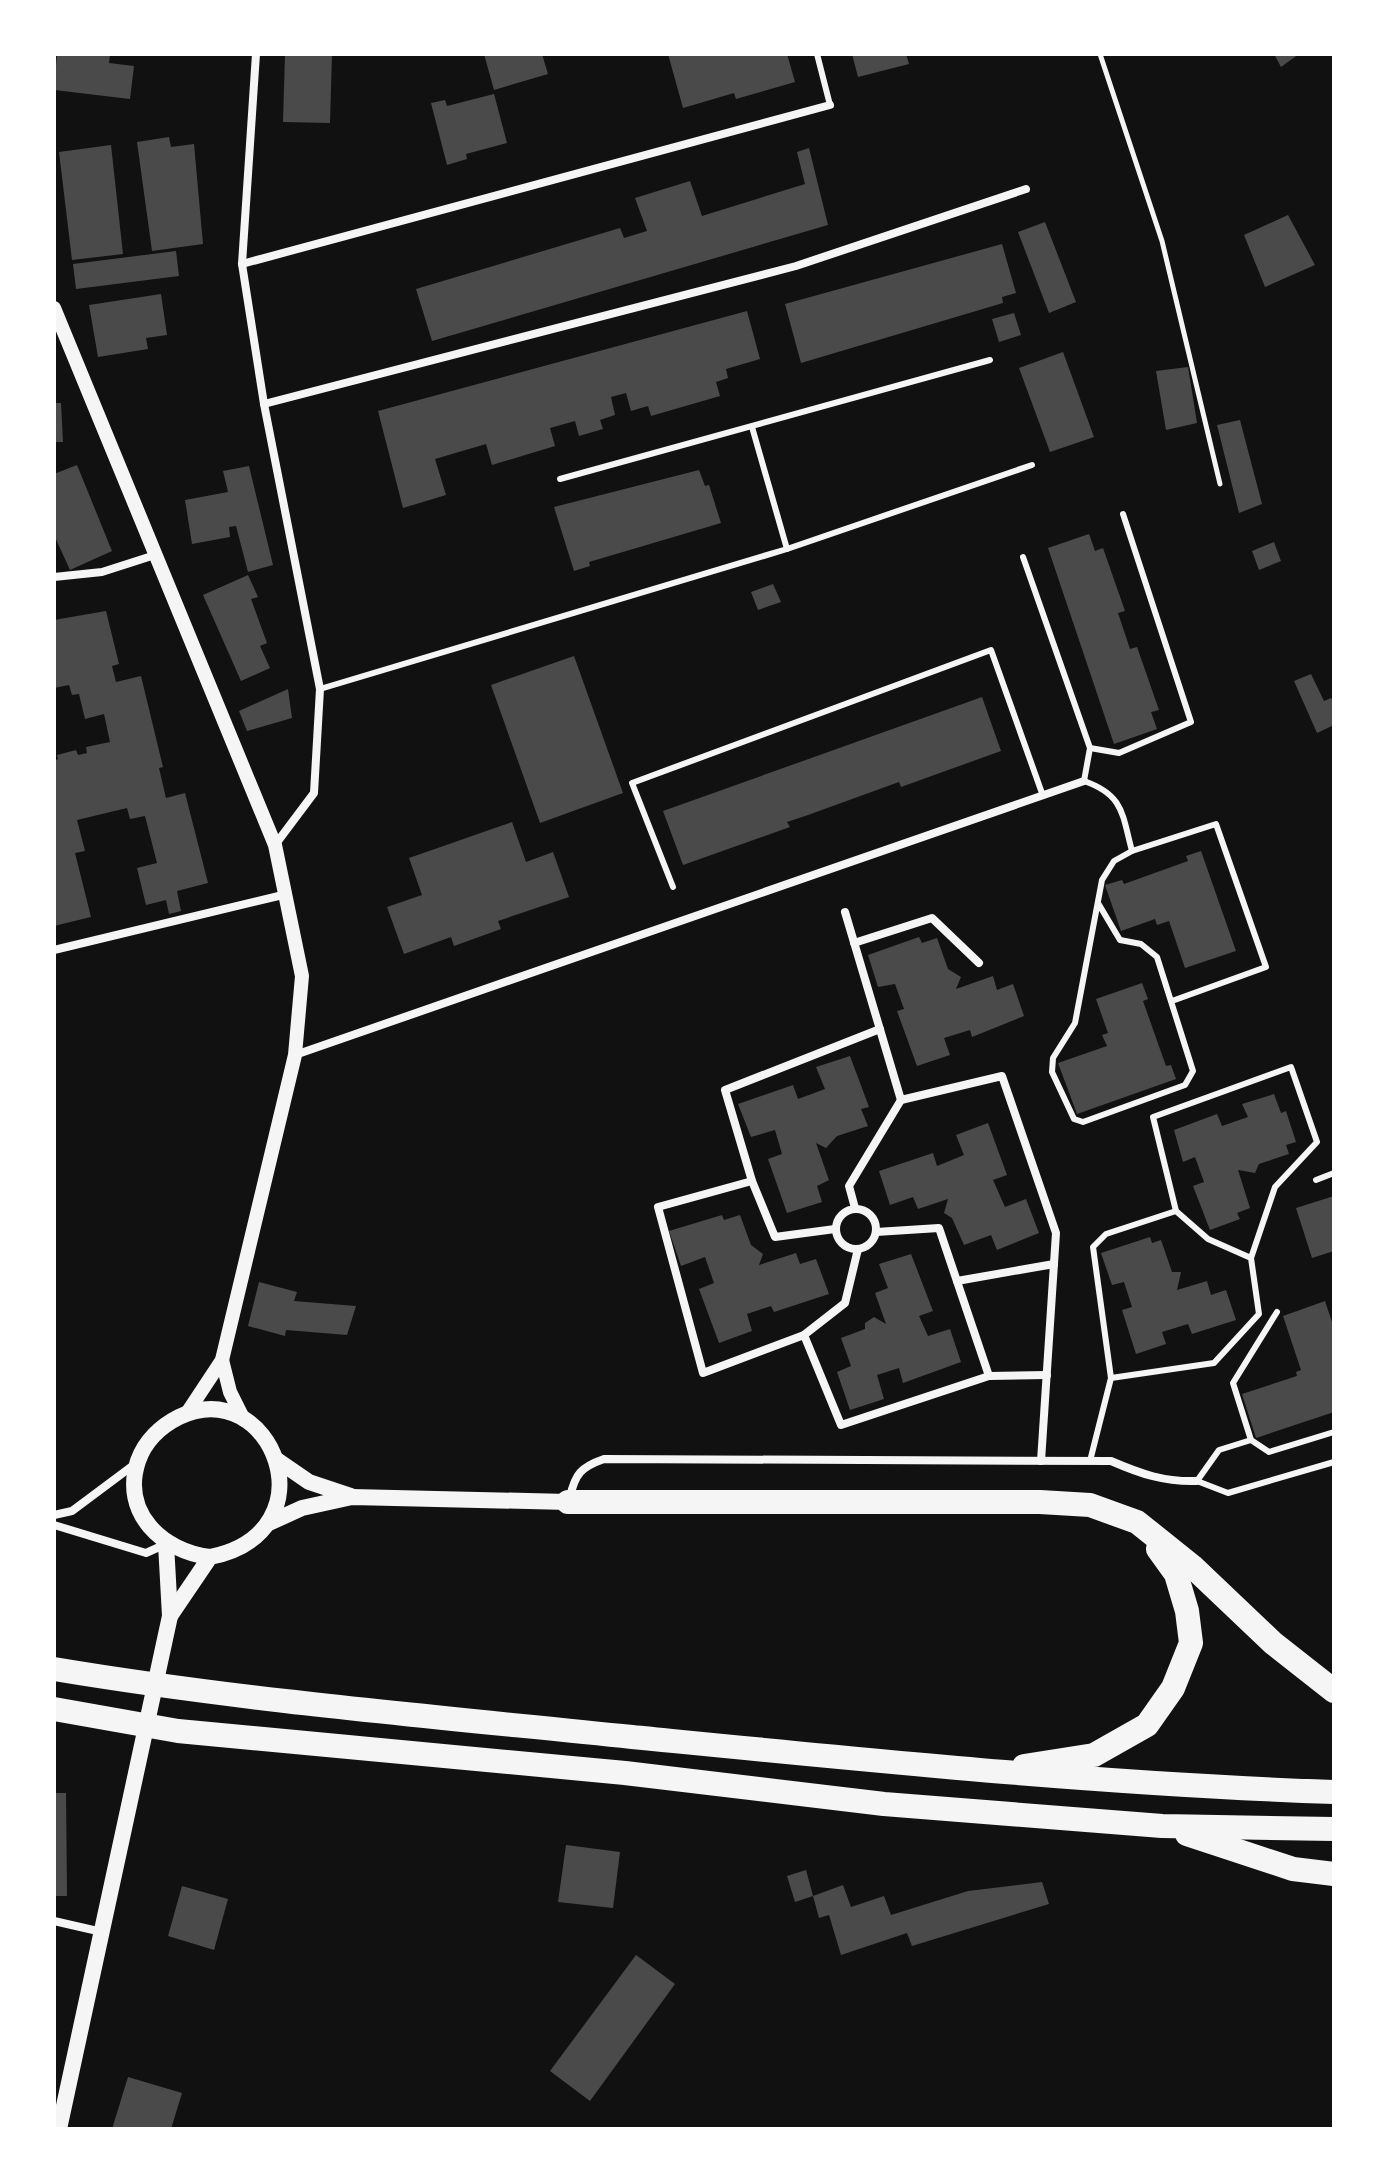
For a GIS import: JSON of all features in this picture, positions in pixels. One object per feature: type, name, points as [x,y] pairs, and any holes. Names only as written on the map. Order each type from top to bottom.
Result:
[{"type":"highway","points":[[568,1502],[1040,1502],[1090,1505],[1137,1522],[1192,1566],[1273,1643],[1334,1691]]},
{"type":"highway","points":[[988,1772],[1094,1755],[1147,1725],[1173,1688],[1191,1643],[1187,1611],[1176,1574],[1137,1522]]},
{"type":"highway","points":[[54,1669],[198,1694],[988,1772],[1177,1787],[1334,1792]]},
{"type":"highway","points":[[54,1709],[178,1731],[625,1773],[884,1804],[1162,1826],[1334,1829]]},
{"type":"highway","points":[[1162,1826],[1293,1869],[1334,1874]]},
{"type":"main road","points":[[269,1523],[280,1493],[277,1460],[270,1445],[244,1420],[207,1410],[187,1413],[166,1423],[149,1440],[138,1460],[134,1484],[138,1507],[149,1528],[166,1544],[186,1554],[210,1557],[243,1547],[269,1523],[302,1508],[352,1497],[568,1502]]},
{"type":"main road","points":[[277,1460],[309,1482],[352,1497]]},
{"type":"main road","points":[[59,2129],[170,1616],[166,1544]]},
{"type":"main road","points":[[170,1616],[210,1557]]},
{"type":"street","points":[[256,54],[242,264],[264,404],[320,689],[314,793],[275,845]]},
{"type":"street","points":[[242,264],[830,105]]},
{"type":"street","points":[[264,404],[796,266],[1026,189]]},
{"type":"street","points":[[54,308],[275,845],[288,894],[302,976],[295,1055],[222,1360],[187,1413]]},
{"type":"street","points":[[54,577],[102,572],[155,555]]},
{"type":"street","points":[[295,1055],[1084,781]]},
{"type":"street","points":[[54,950],[288,894]]},
{"type":"street","points":[[845,912],[901,1100]]},
{"type":"street","points":[[854,943],[932,918],[979,963]]},
{"type":"street","points":[[835,1229],[775,1237],[752,1181],[725,1090],[880,1029]]},
{"type":"street","points":[[855,1208],[849,1186],[901,1100],[1002,1076],[1056,1233],[1041,1461]]},
{"type":"street","points":[[752,1181],[658,1207],[703,1373],[804,1335],[845,1303],[858,1249]]},
{"type":"street","points":[[855,1208],[863,1209],[873,1218],[876,1232],[869,1244],[858,1249],[845,1246],[835,1229],[840,1216],[855,1208]]},
{"type":"street","points":[[876,1232],[939,1228],[989,1376]]},
{"type":"street","points":[[957,1281],[1054,1264]]},
{"type":"street","points":[[804,1335],[841,1425],[989,1376],[1047,1375]]},
{"type":"street","points":[[222,1360],[230,1392],[244,1420]]},
{"type":"street","points":[[568,1502],[575,1476],[586,1465],[604,1459],[1111,1461],[1147,1477],[1172,1482],[1197,1481]]},
{"type":"street","points":[[54,1515],[72,1511],[120,1479],[138,1460]]},
{"type":"street","points":[[54,1525],[146,1553],[166,1544]]},
{"type":"street","points":[[54,1921],[102,1932]]},
{"type":"lane","points":[[817,54],[830,105]]},
{"type":"lane","points":[[560,479],[990,360]]},
{"type":"lane","points":[[752,427],[787,549]]},
{"type":"lane","points":[[320,689],[787,549],[1032,465]]},
{"type":"lane","points":[[1090,748],[1119,753],[1191,722],[1123,514]]},
{"type":"lane","points":[[1023,557],[1090,748],[1084,781],[1108,790],[1122,812],[1132,851]]},
{"type":"lane","points":[[673,887],[632,783],[991,650],[1043,796]]},
{"type":"lane","points":[[1098,903],[1120,940],[1141,944],[1157,957],[1193,1071],[1185,1085],[1083,1122],[1074,1119],[1052,1072],[1053,1058],[1075,1023],[1102,880],[1114,861],[1132,851],[1216,824],[1266,967],[1172,1001]]},
{"type":"lane","points":[[1111,1378],[1214,1363],[1259,1314],[1251,1258],[1275,1187],[1317,1142],[1291,1067],[1153,1117],[1176,1211],[1208,1239],[1251,1258]]},
{"type":"lane","points":[[1316,1180],[1334,1173]]},
{"type":"lane","points":[[1090,1461],[1111,1378],[1093,1247],[1106,1234],[1176,1211]]},
{"type":"lane","points":[[1277,1312],[1233,1383],[1251,1440],[1269,1452],[1334,1432]]},
{"type":"lane","points":[[1251,1440],[1219,1450],[1197,1481],[1228,1493],[1334,1462]]},
{"type":"path","points":[[1100,54],[1162,241],[1220,484]]},
{"type":"building","points":[[57,54],[110,54],[109,63],[134,66],[130,99],[54,90]]},
{"type":"building","points":[[285,54],[332,54],[330,123],[283,122]]},
{"type":"building","points":[[484,54],[542,54],[548,74],[494,90]]},
{"type":"building","points":[[668,54],[787,54],[795,82],[736,99],[734,93],[683,108]]},
{"type":"building","points":[[852,54],[906,54],[909,64],[858,77]]},
{"type":"building","points":[[1274,54],[1299,54],[1281,67]]},
{"type":"building","points":[[494,94],[507,143],[466,154],[467,159],[447,165],[431,103],[445,100],[447,106]]},
{"type":"building","points":[[169,137],[171,147],[194,144],[203,244],[152,251],[137,142]]},
{"type":"building","points":[[111,145],[123,254],[72,260],[59,152]]},
{"type":"building","points":[[809,148],[828,225],[432,341],[416,289],[620,228],[624,238],[647,231],[635,198],[690,181],[702,216],[805,184],[797,152]]},
{"type":"building","points":[[1288,215],[1315,265],[1265,287],[1244,235]]},
{"type":"building","points":[[1045,222],[1076,302],[1049,313],[1018,232]]},
{"type":"building","points":[[1002,244],[1016,293],[1002,297],[1003,303],[801,363],[785,304]]},
{"type":"building","points":[[176,251],[179,276],[76,289],[73,264]]},
{"type":"building","points":[[161,294],[167,335],[146,338],[148,349],[98,357],[89,305]]},
{"type":"building","points":[[747,311],[760,359],[726,369],[728,378],[716,382],[720,396],[651,416],[648,406],[631,411],[626,393],[611,397],[615,415],[600,420],[603,429],[579,436],[575,421],[550,428],[555,446],[492,465],[486,444],[435,459],[446,495],[403,508],[378,411]]},
{"type":"building","points":[[1014,313],[1021,335],[999,342],[992,319]]},
{"type":"building","points":[[1063,352],[1094,437],[1050,452],[1019,368]]},
{"type":"building","points":[[1188,367],[1197,423],[1166,430],[1156,371]]},
{"type":"building","points":[[54,403],[61,403],[63,442],[54,442]]},
{"type":"building","points":[[1240,420],[1262,504],[1239,513],[1217,425]]},
{"type":"building","points":[[77,465],[112,551],[70,570],[54,535],[54,474]]},
{"type":"building","points":[[249,466],[273,565],[248,572],[236,526],[229,527],[230,537],[192,544],[185,500],[228,492],[223,471]]},
{"type":"building","points":[[699,470],[705,486],[709,485],[721,523],[589,562],[590,566],[574,571],[554,507]]},
{"type":"building","points":[[1089,534],[1095,551],[1103,548],[1125,611],[1118,613],[1130,649],[1137,647],[1159,710],[1151,712],[1157,729],[1114,744],[1048,548]]},
{"type":"building","points":[[1274,542],[1281,561],[1259,570],[1252,551]]},
{"type":"building","points":[[248,575],[258,597],[251,599],[267,643],[260,646],[270,668],[241,681],[203,595]]},
{"type":"building","points":[[773,584],[781,602],[758,610],[751,592]]},
{"type":"building","points":[[106,611],[119,664],[112,666],[116,682],[141,676],[163,767],[159,768],[166,798],[185,793],[208,883],[177,891],[181,911],[169,914],[166,900],[146,905],[137,868],[157,863],[145,816],[130,819],[127,808],[77,820],[85,851],[75,853],[91,917],[54,926],[54,761],[58,759],[57,755],[76,750],[78,755],[87,753],[86,747],[110,742],[104,714],[85,719],[79,694],[72,695],[69,685],[54,688],[54,620]]},
{"type":"building","points":[[574,656],[623,793],[540,823],[491,685]]},
{"type":"building","points":[[1311,674],[1324,701],[1331,698],[1334,703],[1334,725],[1317,733],[1294,681]]},
{"type":"building","points":[[288,689],[292,718],[247,731],[239,711]]},
{"type":"building","points":[[982,697],[1001,751],[901,787],[899,782],[787,822],[790,827],[683,865],[663,811]]},
{"type":"building","points":[[512,822],[526,862],[553,852],[569,897],[498,921],[501,929],[454,946],[451,937],[404,954],[387,907],[422,895],[409,858]]},
{"type":"building","points":[[1201,851],[1236,951],[1185,968],[1169,921],[1157,925],[1155,919],[1121,931],[1105,885],[1122,880],[1124,884],[1188,861],[1186,856]]},
{"type":"building","points":[[919,937],[922,943],[937,938],[948,969],[961,977],[956,989],[993,976],[997,990],[1013,984],[1024,1016],[972,1037],[970,1030],[944,1038],[950,1055],[917,1066],[897,1011],[904,1009],[895,984],[878,987],[868,955]]},
{"type":"building","points":[[1142,983],[1148,999],[1143,1001],[1166,1066],[1171,1065],[1176,1079],[1077,1114],[1058,1063],[1107,1046],[1102,1035],[1108,1033],[1096,999]]},
{"type":"building","points":[[850,1056],[869,1107],[861,1109],[868,1126],[837,1136],[826,1148],[816,1143],[829,1180],[817,1186],[822,1202],[787,1213],[768,1159],[782,1154],[775,1130],[751,1137],[738,1104],[793,1085],[798,1099],[825,1089],[816,1067]]},
{"type":"building","points":[[1274,1094],[1281,1113],[1286,1111],[1296,1142],[1286,1145],[1289,1154],[1259,1164],[1255,1173],[1238,1170],[1250,1208],[1237,1213],[1240,1219],[1210,1230],[1193,1186],[1204,1182],[1195,1157],[1183,1162],[1174,1130],[1217,1114],[1222,1126],[1248,1117],[1242,1104]]},
{"type":"building","points":[[988,1123],[1007,1175],[993,1180],[1005,1207],[1026,1199],[1039,1233],[997,1250],[991,1235],[964,1245],[952,1218],[944,1213],[948,1199],[918,1209],[913,1197],[890,1205],[879,1171],[933,1153],[937,1166],[964,1155],[956,1135]]},
{"type":"building","points":[[1334,1196],[1334,1251],[1312,1258],[1296,1208]]},
{"type":"building","points":[[722,1215],[724,1220],[740,1215],[751,1245],[763,1254],[759,1265],[796,1253],[800,1264],[816,1259],[829,1294],[774,1312],[771,1306],[747,1314],[752,1331],[719,1343],[699,1289],[714,1283],[705,1257],[681,1266],[669,1231]]},
{"type":"building","points":[[1150,1237],[1152,1243],[1161,1240],[1172,1272],[1181,1272],[1177,1290],[1207,1281],[1211,1295],[1226,1290],[1236,1320],[1192,1334],[1188,1324],[1162,1332],[1166,1344],[1136,1354],[1122,1310],[1132,1307],[1124,1282],[1112,1285],[1101,1253]]},
{"type":"building","points":[[911,1254],[933,1311],[919,1316],[928,1336],[950,1329],[961,1362],[903,1383],[899,1368],[877,1375],[884,1399],[850,1410],[837,1372],[851,1366],[841,1338],[865,1329],[865,1323],[874,1317],[886,1324],[875,1293],[888,1288],[879,1264]]},
{"type":"building","points":[[259,1282],[297,1292],[294,1301],[356,1306],[347,1335],[286,1330],[285,1336],[248,1326]]},
{"type":"building","points":[[1325,1301],[1334,1328],[1334,1412],[1256,1438],[1242,1394],[1297,1376],[1296,1372],[1301,1370],[1283,1316]]},
{"type":"building","points":[[54,1793],[66,1793],[67,1896],[54,1896]]},
{"type":"building","points":[[566,1845],[620,1852],[613,1908],[558,1902]]},
{"type":"building","points":[[806,1870],[813,1896],[795,1902],[787,1876]]},
{"type":"building","points":[[1042,1882],[1049,1904],[912,1946],[907,1933],[841,1955],[829,1915],[819,1918],[813,1896],[843,1885],[851,1907],[884,1896],[891,1915],[968,1891]]},
{"type":"building","points":[[182,1886],[228,1899],[214,1950],[168,1936]]},
{"type":"building","points":[[636,1955],[675,1984],[590,2101],[550,2071]]},
{"type":"building","points":[[128,2077],[182,2093],[171,2129],[112,2129]]}]
